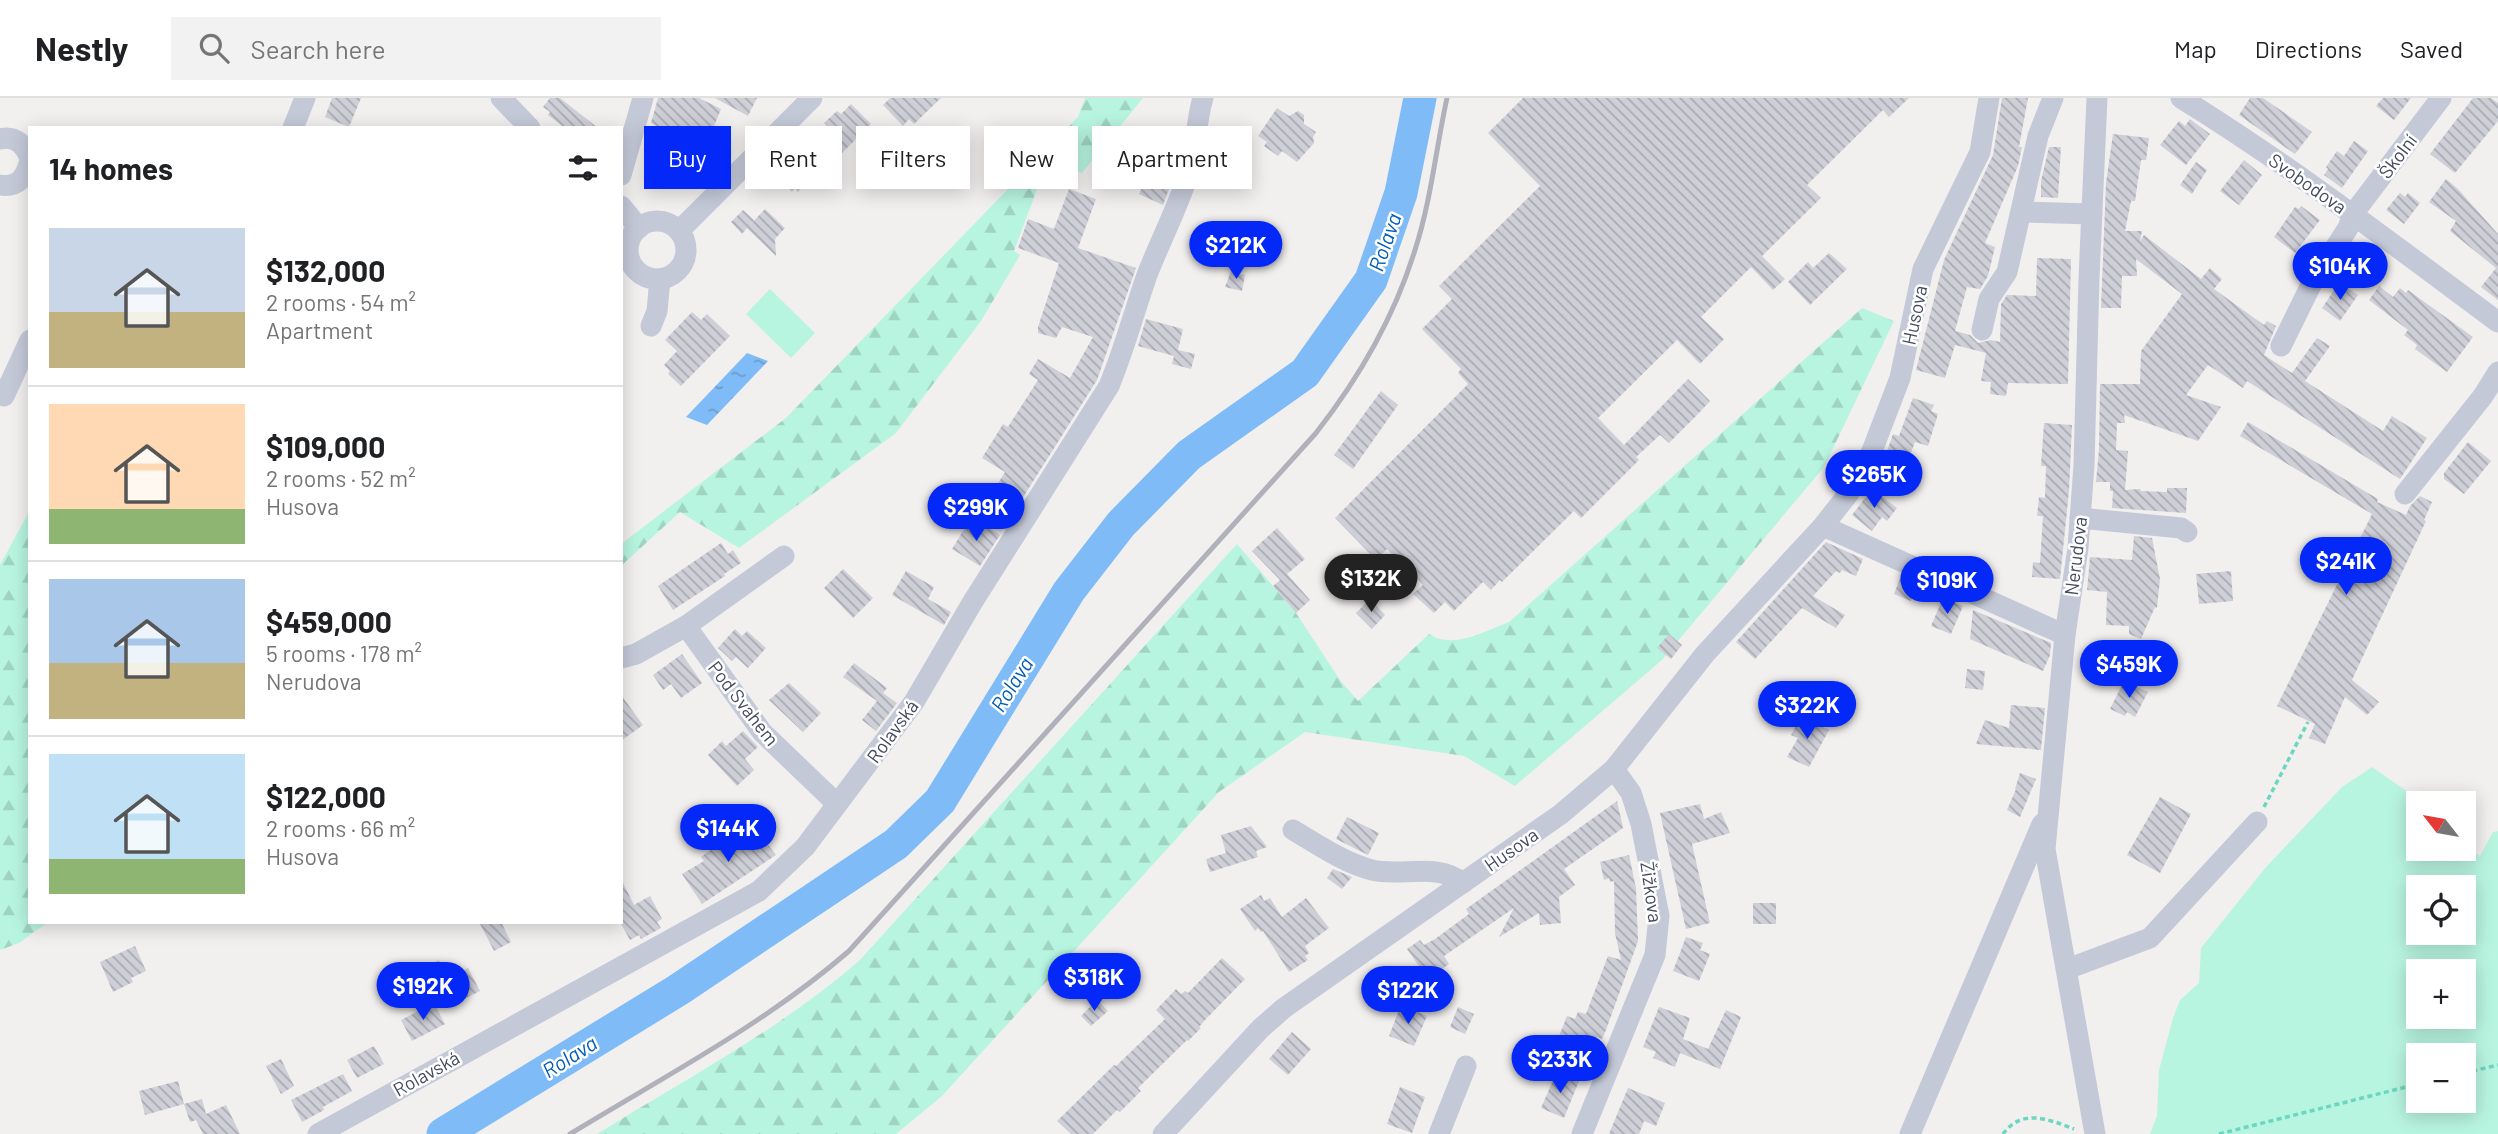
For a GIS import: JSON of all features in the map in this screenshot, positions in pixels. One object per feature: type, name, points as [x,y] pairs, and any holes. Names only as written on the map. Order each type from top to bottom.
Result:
[{"type":"street","points":[[294,126],[305,98]]},
{"type":"street","points":[[501,98],[528,126]]},
{"type":"street","points":[[623,167],[643,98]]},
{"type":"street","points":[[679,231],[812,98]]},
{"type":"street","name":"Rolavská","points":[[318,1134],[759,891],[805,847],[914,702],[972,603],[1109,386],[1148,274],[1190,168],[1197,117],[1203,98]]},
{"type":"street","name":"Husova","points":[[1163,1134],[1260,1029],[1284,1008],[1561,814],[1614,769],[1705,654],[1823,526],[1849,493],[1872,451],[1900,379],[1923,269],[1980,152],[1989,98]]},
{"type":"street","points":[[1982,330],[1989,299],[2007,272],[2023,212],[2038,136],[2053,98]]},
{"type":"street","name":"Nerudova","points":[[2086,1132],[2067,969],[2045,849],[2065,635],[2078,548],[2084,465],[2097,98]]},
{"type":"street","name":"Svobodova","points":[[2181,98],[2227,126],[2353,214],[2498,322]]},
{"type":"street","name":"Školní","points":[[2281,346],[2311,285],[2348,228],[2353,214],[2441,98]]},
{"type":"street","points":[[0,139],[16,140],[26,149],[28,162]]},
{"type":"street","points":[[0,185],[17,183],[28,169]]},
{"type":"street","points":[[623,208],[639,228]]},
{"type":"street","points":[[2023,212],[2092,214]]},
{"type":"street","points":[[648,222],[670,224],[679,231],[684,240],[684,260],[670,276],[649,278],[639,273],[625,255],[630,239],[648,222]]},
{"type":"street","points":[[651,326],[657,311],[660,279]]},
{"type":"street","points":[[4,396],[25,363]]},
{"type":"street","points":[[2405,494],[2483,396],[2498,372]]},
{"type":"street","points":[[2080,518],[2181,528],[2187,532]]},
{"type":"street","points":[[1823,526],[2065,635]]},
{"type":"street","points":[[623,658],[636,654],[685,626],[784,556]]},
{"type":"street","name":"Pod Svahem","points":[[685,626],[762,732],[837,804]]},
{"type":"street","name":"Žižkova","points":[[1583,1134],[1655,955],[1659,916],[1642,824],[1631,793],[1614,769]]},
{"type":"street","points":[[1910,1134],[2049,807]]},
{"type":"street","points":[[2067,969],[2150,938],[2257,822]]},
{"type":"street","points":[[1293,830],[1374,871],[1441,872],[1454,875],[1463,883]]},
{"type":"street","points":[[1438,1134],[1466,1066]]},
{"type":"path","points":[[2257,822],[2308,722]]},
{"type":"path","points":[[2476,1070],[2498,1065]]},
{"type":"path","points":[[2219,1134],[2406,1087]]},
{"type":"path","points":[[2003,1134],[2011,1123],[2028,1118],[2047,1119],[2086,1132]]},
{"type":"green space","points":[[1085,98],[1143,98],[1120,126],[1092,126],[1092,161],[1082,173],[1078,171],[1078,126],[1069,126],[1078,117]]},
{"type":"green space","points":[[1008,189],[1037,189],[1014,251],[1020,255],[981,321],[896,433],[739,548],[680,512],[623,564],[623,542],[786,418]]},
{"type":"green space","points":[[770,289],[815,333],[791,358],[746,314]]},
{"type":"green space","points":[[1862,308],[1894,321],[1824,467],[1662,660],[1515,786],[1464,756],[1305,732],[1219,792],[942,1096],[896,1134],[597,1134],[764,1032],[859,961],[1237,544],[1296,613],[1340,680],[1358,701],[1429,634],[1448,640],[1459,640],[1509,622]]},
{"type":"green space","points":[[28,514],[28,924],[45,924],[19,943],[0,950],[0,565]]},
{"type":"green space","points":[[2372,767],[2407,791],[2406,861],[2476,861],[2476,853],[2480,856],[2493,832],[2498,831],[2498,1134],[2150,1134],[2157,1116],[2159,1070],[2173,1018],[2180,1000],[2199,983],[2201,948],[2266,867],[2342,787]]},
{"type":"water","points":[[747,353],[768,361],[707,425],[686,417]]},
{"type":"building","points":[[332,98],[361,98],[349,126],[325,117]]},
{"type":"building","points":[[550,98],[560,98],[595,126],[562,126],[548,115],[550,112],[543,107]]},
{"type":"building","points":[[658,98],[699,98],[721,109],[714,126],[656,126],[651,123]]},
{"type":"building","points":[[715,98],[757,98],[748,116]]},
{"type":"building","points":[[890,98],[941,98],[914,124],[909,119],[903,126],[883,105]]},
{"type":"building","points":[[1523,98],[1909,98],[1889,117],[1883,110],[1807,185],[1821,198],[1762,256],[1785,279],[1773,290],[1751,267],[1701,317],[1724,339],[1700,364],[1677,340],[1598,418],[1624,445],[1688,379],[1710,401],[1669,443],[1660,435],[1636,457],[1639,460],[1581,518],[1574,511],[1502,582],[1500,580],[1491,590],[1483,582],[1454,611],[1445,602],[1434,613],[1413,594],[1423,585],[1387,549],[1376,560],[1335,518],[1468,384],[1458,373],[1461,369],[1422,329],[1452,299],[1439,286],[1540,186],[1488,133]]},
{"type":"building","points":[[2002,98],[2028,98],[2019,147],[2022,147],[2018,166],[1985,243],[1995,247],[1988,276],[1980,289],[1967,287],[1955,331],[1970,335],[1978,343],[1991,340],[2000,342],[2001,304],[2007,295],[2036,296],[2037,258],[2071,259],[2068,384],[2008,383],[2006,396],[1990,394],[1991,382],[1981,381],[1986,353],[1955,345],[1945,378],[1916,370],[1944,260],[1993,155]]},
{"type":"building","points":[[2250,98],[2263,98],[2312,132],[2295,154],[2239,115]]},
{"type":"building","points":[[2383,98],[2411,98],[2394,120],[2376,106]]},
{"type":"building","points":[[2473,98],[2491,98],[2498,103],[2498,121],[2455,173],[2430,154]]},
{"type":"building","points":[[851,104],[871,124],[856,126],[856,139],[842,153],[842,126],[827,126],[824,123],[837,111],[841,114]]},
{"type":"building","points":[[1277,108],[1289,116],[1298,111],[1304,115],[1304,124],[1316,132],[1314,143],[1297,162],[1282,151],[1278,156],[1264,146],[1267,142],[1258,136]]},
{"type":"building","points":[[2190,119],[2210,134],[2186,165],[2160,145],[2179,121],[2185,126]]},
{"type":"building","points":[[2113,134],[2149,138],[2146,160],[2141,160],[2135,201],[2131,201],[2125,231],[2142,231],[2140,241],[2144,235],[2201,279],[2210,268],[2222,279],[2214,289],[2264,325],[2267,321],[2276,326],[2264,355],[2292,373],[2317,338],[2330,346],[2305,381],[2383,431],[2392,416],[2427,438],[2400,479],[2247,381],[2243,388],[2208,365],[2186,395],[2221,407],[2198,441],[2124,415],[2125,423],[2117,423],[2116,450],[2128,451],[2125,490],[2167,492],[2167,488],[2187,488],[2186,513],[2112,508],[2113,491],[2110,491],[2110,482],[2096,482],[2100,384],[2140,384],[2141,351],[2182,294],[2136,259],[2137,276],[2122,276],[2121,308],[2101,308],[2106,183]]},
{"type":"building","points":[[2354,141],[2368,151],[2342,188],[2324,175],[2328,169],[2326,167],[2337,151],[2344,156]]},
{"type":"building","points":[[2049,147],[2061,147],[2058,198],[2041,197],[2041,181]]},
{"type":"building","points":[[2244,160],[2262,175],[2239,205],[2220,191]]},
{"type":"building","points":[[2196,162],[2207,170],[2192,194],[2180,185]]},
{"type":"building","points":[[2446,179],[2498,234],[2498,300],[2481,287],[2496,268],[2450,231],[2456,221],[2429,202]]},
{"type":"building","points":[[1069,189],[1096,199],[1078,248],[1136,268],[1097,380],[1015,510],[991,495],[1005,472],[982,458],[1003,424],[1008,427],[1038,380],[1029,374],[1038,359],[1070,378],[1093,337],[1062,327],[1056,338],[1038,333],[1059,263],[1018,248],[1028,219],[1054,229]]},
{"type":"building","points":[[1141,189],[1169,189],[1163,205],[1139,194]]},
{"type":"building","points":[[2400,193],[2405,197],[2408,193],[2420,203],[2404,224],[2386,210]]},
{"type":"building","points":[[2301,206],[2320,220],[2295,253],[2274,237],[2295,207],[2299,209]]},
{"type":"building","points":[[765,209],[785,228],[775,239],[776,256],[747,228],[742,234],[731,222],[743,210],[754,220],[749,226]]},
{"type":"building","points":[[1829,253],[1847,269],[1810,305],[1788,282],[1808,262],[1813,268]]},
{"type":"building","points":[[1231,271],[1245,275],[1242,291],[1225,287]]},
{"type":"building","points":[[2339,283],[2358,295],[2340,321],[2322,308]]},
{"type":"building","points":[[2379,286],[2393,297],[2400,288],[2406,293],[2408,290],[2473,337],[2447,372],[2415,349],[2417,345],[2404,335],[2408,330],[2369,300]]},
{"type":"building","points":[[692,312],[701,320],[707,314],[730,336],[681,386],[668,374],[670,371],[664,365],[677,351],[665,340]]},
{"type":"building","points":[[1146,319],[1183,329],[1178,350],[1195,354],[1191,369],[1172,364],[1174,356],[1138,346]]},
{"type":"building","points":[[1381,391],[1398,405],[1353,469],[1334,455]]},
{"type":"building","points":[[1913,398],[1934,405],[1931,411],[1938,414],[1928,446],[1915,442],[1905,468],[1884,460],[1893,434],[1899,436]]},
{"type":"building","points":[[2248,422],[2378,499],[2377,502],[2406,515],[2410,506],[2420,496],[2432,502],[2424,520],[2426,521],[2352,680],[2379,702],[2367,715],[2345,697],[2325,744],[2309,738],[2315,724],[2277,706],[2372,514],[2240,436]]},
{"type":"building","points":[[2044,423],[2072,425],[2069,491],[2060,579],[2032,577],[2033,562],[2040,563],[2043,516],[2037,516],[2039,497],[2045,498],[2046,466],[2041,466]]},
{"type":"building","points":[[2468,442],[2491,461],[2464,494],[2444,479],[2444,473]]},
{"type":"building","points":[[1872,489],[1897,508],[1887,521],[1882,517],[1872,531],[1852,515]]},
{"type":"building","points":[[969,521],[979,527],[981,523],[1000,535],[980,566],[952,549]]},
{"type":"building","points":[[1277,528],[1305,559],[1287,574],[1310,600],[1296,613],[1273,586],[1280,580],[1252,551]]},
{"type":"building","points":[[2134,536],[2152,538],[2160,579],[2157,608],[2155,607],[2141,639],[2129,634],[2129,626],[2106,625],[2107,592],[2087,590],[2090,557],[2132,560]]},
{"type":"building","points":[[1826,542],[1863,559],[1856,576],[1842,570],[1840,573],[1836,571],[1813,596],[1845,615],[1836,628],[1802,608],[1755,659],[1736,642]]},
{"type":"building","points":[[721,543],[728,554],[733,550],[741,563],[673,610],[658,586]]},
{"type":"building","points":[[843,569],[873,598],[853,618],[824,588]]},
{"type":"building","points":[[906,571],[934,587],[928,599],[951,612],[944,625],[892,595]]},
{"type":"building","points":[[2231,571],[2233,601],[2199,604],[2196,574]]},
{"type":"building","points":[[1901,576],[1918,583],[1911,601],[1894,594]]},
{"type":"building","points":[[1943,598],[1963,606],[1951,634],[1931,626]]},
{"type":"building","points":[[1370,599],[1385,615],[1372,629],[1356,613]]},
{"type":"building","points":[[1973,610],[2051,643],[2050,655],[2043,671],[1970,639]]},
{"type":"building","points":[[735,629],[742,636],[747,631],[766,648],[748,668],[736,657],[732,661],[718,648]]},
{"type":"building","points":[[1669,634],[1682,645],[1671,659],[1657,648]]},
{"type":"building","points":[[682,654],[702,683],[681,698],[671,684],[663,690],[653,675]]},
{"type":"building","points":[[854,663],[887,688],[883,693],[897,703],[876,731],[862,720],[877,701],[843,677]]},
{"type":"building","points":[[1967,669],[1985,671],[1983,690],[1965,688]]},
{"type":"building","points":[[2124,681],[2148,692],[2135,717],[2127,712],[2125,716],[2110,709]]},
{"type":"building","points":[[789,683],[821,713],[803,732],[769,700]]},
{"type":"building","points":[[623,698],[643,725],[623,740]]},
{"type":"building","points":[[2011,705],[2045,708],[2041,750],[1976,744],[1985,720],[2009,728]]},
{"type":"building","points":[[1801,716],[1829,730],[1809,767],[1787,757],[1798,738],[1791,735]]},
{"type":"building","points":[[743,731],[758,747],[745,759],[754,770],[737,786],[708,755],[722,741],[726,746]]},
{"type":"building","points":[[2020,773],[2036,779],[2020,817],[2007,810]]},
{"type":"building","points":[[2160,797],[2191,814],[2160,873],[2127,855]]},
{"type":"building","points":[[1617,801],[1623,828],[1564,869],[1575,885],[1559,897],[1561,923],[1540,925],[1539,913],[1499,937],[1514,908],[1444,956],[1449,964],[1428,979],[1407,949],[1420,940],[1424,945],[1435,939],[1469,914],[1466,909]]},
{"type":"building","points":[[1700,804],[1704,819],[1721,812],[1730,833],[1692,844],[1710,923],[1686,929],[1660,813]]},
{"type":"building","points":[[1347,817],[1379,833],[1368,855],[1336,839]]},
{"type":"building","points":[[1251,826],[1267,847],[1256,851],[1258,857],[1210,872],[1206,859],[1226,853],[1221,835]]},
{"type":"building","points":[[755,828],[776,855],[702,904],[682,874],[704,861],[701,857],[729,836],[731,839],[737,834],[741,839]]},
{"type":"building","points":[[1629,855],[1636,888],[1638,941],[1606,1030],[1602,1039],[1597,1037],[1591,1054],[1557,1041],[1567,1016],[1575,1019],[1578,1012],[1586,1014],[1608,956],[1621,960],[1615,933],[1614,881],[1610,882],[1609,878],[1604,880],[1600,862]]},
{"type":"building","points":[[1333,869],[1352,877],[1342,889],[1327,878]]},
{"type":"building","points":[[623,883],[634,905],[650,896],[662,919],[657,922],[661,928],[641,939],[639,935],[630,940],[621,924]]},
{"type":"building","points":[[1261,895],[1264,901],[1270,898],[1282,917],[1306,898],[1329,928],[1305,946],[1309,953],[1305,956],[1308,960],[1289,972],[1263,931],[1258,928],[1255,931],[1240,909]]},
{"type":"building","points":[[1753,903],[1776,903],[1776,924],[1753,924]]},
{"type":"building","points":[[480,924],[502,924],[511,942],[494,951]]},
{"type":"building","points":[[1686,937],[1703,943],[1700,950],[1710,954],[1699,981],[1673,971]]},
{"type":"building","points":[[135,946],[146,971],[131,978],[133,982],[113,992],[100,962]]},
{"type":"building","points":[[1222,958],[1245,979],[1206,1019],[1199,1027],[1201,1028],[1138,1088],[1141,1091],[1120,1112],[1117,1110],[1093,1134],[1071,1134],[1057,1121],[1165,1019],[1156,1010],[1176,989],[1181,994],[1185,991],[1188,993]]},
{"type":"building","points":[[439,960],[446,974],[424,985],[417,971]]},
{"type":"building","points":[[468,968],[480,991],[464,999],[453,975]]},
{"type":"building","points":[[1097,1000],[1108,1011],[1091,1026],[1081,1016]]},
{"type":"building","points":[[434,1003],[445,1024],[412,1041],[401,1020]]},
{"type":"building","points":[[1401,1005],[1427,1016],[1414,1046],[1389,1036]]},
{"type":"building","points":[[1458,1007],[1474,1014],[1465,1034],[1450,1027]]},
{"type":"building","points":[[1659,1007],[1690,1018],[1683,1039],[1708,1049],[1726,1010],[1741,1017],[1720,1069],[1680,1053],[1675,1067],[1653,1058],[1656,1052],[1643,1047]]},
{"type":"building","points":[[1292,1032],[1311,1049],[1288,1075],[1269,1059]]},
{"type":"building","points":[[374,1046],[384,1064],[357,1078],[347,1060]]},
{"type":"building","points":[[281,1059],[294,1086],[281,1094],[266,1066]]},
{"type":"building","points":[[1557,1071],[1579,1081],[1564,1118],[1541,1108]]},
{"type":"building","points":[[343,1074],[352,1091],[302,1122],[291,1100]]},
{"type":"building","points":[[178,1081],[184,1104],[145,1115],[139,1091]]},
{"type":"building","points":[[1400,1087],[1425,1097],[1412,1133],[1387,1124]]},
{"type":"building","points":[[1628,1088],[1665,1103],[1656,1126],[1644,1121],[1639,1134],[1609,1134]]},
{"type":"building","points":[[202,1099],[206,1114],[226,1105],[240,1134],[203,1134],[196,1120],[190,1122],[184,1104]]},
{"type":"waterway","name":"Rolava","points":[[443,1134],[678,990],[896,844],[940,801],[1069,591],[1121,524],[1189,455],[1305,373],[1371,280],[1401,193],[1420,98]]},
{"type":"railway","points":[[570,1134],[749,1026],[849,951],[1316,433],[1361,369],[1397,300],[1425,213],[1447,98]]}]
